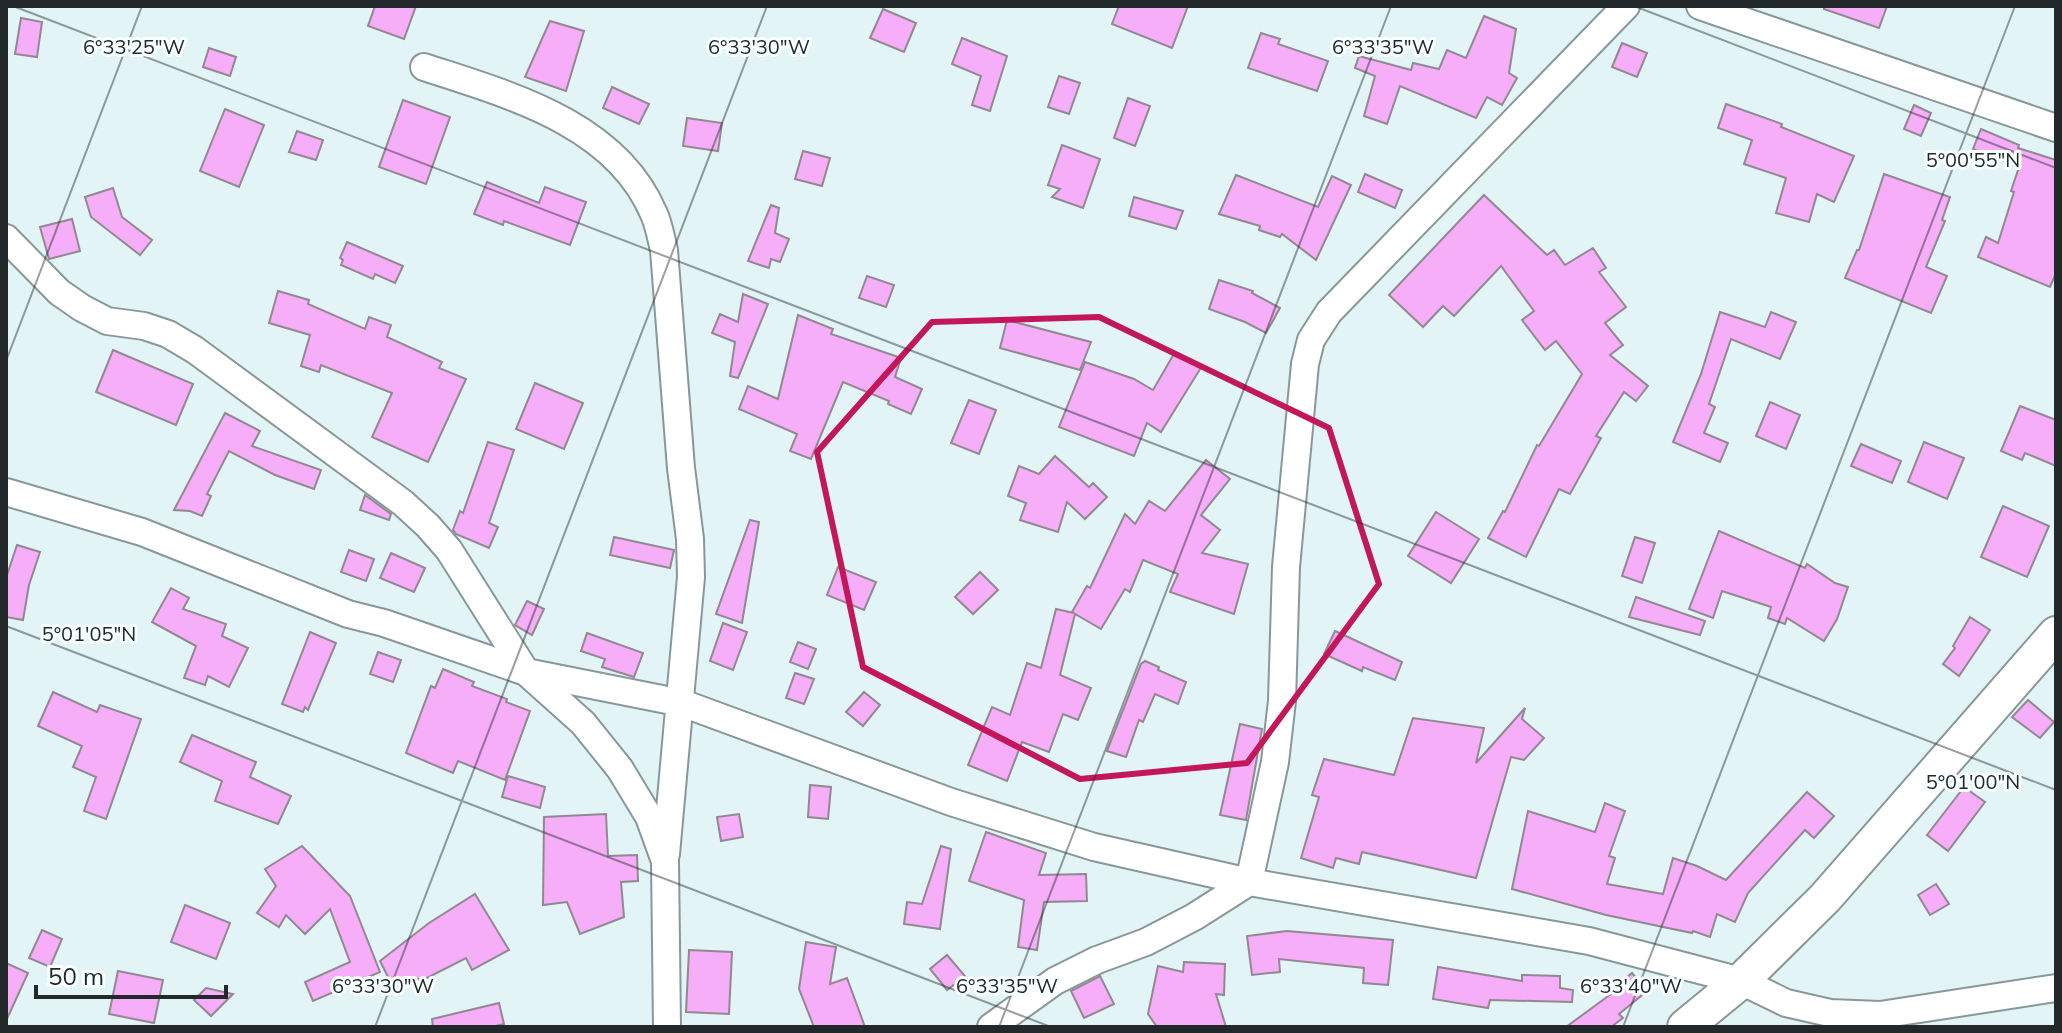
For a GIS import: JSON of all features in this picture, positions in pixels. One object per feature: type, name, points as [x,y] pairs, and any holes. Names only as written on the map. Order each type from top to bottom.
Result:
[{"type":"main road","points":[[1685,1027],[1741,981],[1825,898],[2056,634]]},
{"type":"street","points":[[991,1027],[1055,981],[1097,960],[1146,942],[1194,917],[1249,882],[1275,762],[1282,701],[1286,567],[1305,364],[1311,340],[1329,312],[1624,6]]},
{"type":"street","points":[[1700,6],[2056,128]]},
{"type":"street","points":[[424,67],[498,92],[555,116],[593,138],[642,190],[655,216],[664,250],[691,577],[682,703],[665,861],[667,1027]]},
{"type":"street","points":[[6,238],[59,292],[107,321],[144,326],[168,334],[195,350],[403,503],[449,550],[526,672],[583,723],[620,769],[649,817],[665,861]]},
{"type":"street","points":[[6,492],[142,532],[335,610],[384,623],[526,672],[682,703],[965,807],[1094,847],[1249,882],[1589,941],[1741,981],[1786,1003],[1830,1013],[1880,1015],[2054,995]]},
{"type":"highlighted area","points":[[1099,317],[1329,428],[1379,584],[1247,763],[1080,779],[863,667],[817,452],[932,322]]},
{"type":"building","points":[[375,6],[416,6],[404,39],[368,26]]},
{"type":"building","points":[[1119,6],[1188,6],[1172,48],[1112,24]]},
{"type":"building","points":[[1824,6],[1887,6],[1879,28],[1824,9]]},
{"type":"building","points":[[883,9],[916,23],[904,52],[870,38]]},
{"type":"building","points":[[1484,16],[1516,29],[1509,73],[1517,78],[1502,105],[1487,97],[1476,118],[1400,86],[1387,124],[1364,116],[1375,76],[1355,68],[1359,56],[1411,70],[1413,63],[1439,69],[1447,50],[1466,58]]},
{"type":"building","points":[[21,18],[42,22],[37,57],[15,54]]},
{"type":"building","points":[[550,21],[584,31],[566,91],[525,77]]},
{"type":"building","points":[[1261,33],[1280,39],[1278,44],[1328,61],[1317,91],[1248,68]]},
{"type":"building","points":[[962,38],[1007,56],[990,111],[972,105],[981,76],[952,64]]},
{"type":"building","points":[[1622,43],[1647,53],[1637,77],[1612,67]]},
{"type":"building","points":[[209,48],[236,57],[230,76],[203,67]]},
{"type":"building","points":[[1059,76],[1080,83],[1069,114],[1048,107]]},
{"type":"building","points":[[612,87],[649,104],[639,124],[603,108]]},
{"type":"building","points":[[1128,98],[1150,106],[1135,146],[1114,138]]},
{"type":"building","points":[[403,100],[450,117],[426,184],[379,167]]},
{"type":"building","points":[[1726,104],[1782,124],[1781,127],[1854,156],[1834,202],[1817,194],[1809,222],[1776,213],[1786,178],[1744,164],[1752,140],[1718,128]]},
{"type":"building","points":[[1914,105],[1931,113],[1921,136],[1904,129]]},
{"type":"building","points":[[225,109],[264,125],[239,187],[200,171]]},
{"type":"building","points":[[687,118],[722,123],[718,151],[683,146]]},
{"type":"building","points":[[1981,129],[2019,145],[2018,148],[2056,160],[2056,273],[2050,287],[1978,257],[1986,237],[1998,243],[2019,167],[1973,149]]},
{"type":"building","points":[[297,131],[323,140],[316,160],[289,152]]},
{"type":"building","points":[[1062,145],[1100,159],[1083,208],[1052,197],[1060,189],[1048,185]]},
{"type":"building","points":[[803,151],[830,158],[822,186],[795,179]]},
{"type":"building","points":[[1365,174],[1402,190],[1395,208],[1358,192]]},
{"type":"building","points":[[1884,174],[1950,197],[1942,220],[1945,221],[1926,267],[1947,276],[1931,313],[1845,278],[1859,250]]},
{"type":"building","points":[[1236,175],[1318,207],[1332,176],[1351,185],[1316,260],[1282,234],[1280,237],[1259,230],[1260,226],[1219,214]]},
{"type":"building","points":[[487,182],[539,203],[545,187],[586,202],[570,245],[504,221],[503,225],[474,214]]},
{"type":"building","points":[[113,188],[122,217],[152,240],[140,255],[91,217],[85,197]]},
{"type":"building","points":[[1484,195],[1547,255],[1554,250],[1565,265],[1593,248],[1606,268],[1599,272],[1626,307],[1605,323],[1623,345],[1610,355],[1648,386],[1636,401],[1624,392],[1596,436],[1601,438],[1570,494],[1559,489],[1526,557],[1488,538],[1505,512],[1537,445],[1582,374],[1556,341],[1545,350],[1522,320],[1534,311],[1501,266],[1454,316],[1443,306],[1423,327],[1389,295]]},
{"type":"building","points":[[1134,197],[1183,211],[1176,229],[1129,216]]},
{"type":"building","points":[[771,205],[779,208],[775,233],[789,239],[780,262],[771,259],[769,268],[748,261]]},
{"type":"building","points":[[72,219],[80,251],[49,259],[40,227]]},
{"type":"building","points":[[347,242],[403,266],[395,283],[375,274],[373,279],[341,265],[343,260],[340,258]]},
{"type":"building","points":[[867,276],[894,285],[886,307],[859,298]]},
{"type":"building","points":[[1219,280],[1253,291],[1280,308],[1266,333],[1209,309]]},
{"type":"building","points":[[278,291],[309,300],[308,304],[365,329],[369,317],[391,325],[387,337],[442,362],[439,368],[466,379],[428,462],[372,437],[392,393],[321,365],[319,372],[301,366],[310,335],[269,323]]},
{"type":"building","points":[[743,294],[768,304],[738,378],[730,376],[735,342],[712,333],[720,314],[738,322]]},
{"type":"building","points":[[1720,312],[1765,327],[1771,312],[1796,322],[1780,359],[1731,339],[1709,404],[1715,407],[1704,433],[1728,443],[1720,462],[1673,442],[1701,374]]},
{"type":"building","points":[[798,315],[833,329],[831,334],[901,358],[895,377],[922,389],[911,414],[843,382],[811,459],[790,451],[797,434],[739,409],[748,386],[778,399]]},
{"type":"building","points":[[1007,320],[1091,342],[1080,370],[1000,348]]},
{"type":"building","points":[[113,350],[193,384],[176,425],[96,392]]},
{"type":"building","points":[[1175,352],[1202,366],[1161,432],[1147,423],[1134,456],[1059,427],[1085,362],[1134,379],[1153,390]]},
{"type":"building","points":[[535,383],[583,403],[564,449],[516,429]]},
{"type":"building","points":[[969,400],[996,410],[979,454],[951,443]]},
{"type":"building","points":[[1770,402],[1800,415],[1786,449],[1756,436]]},
{"type":"building","points":[[2020,406],[2056,420],[2056,466],[2025,453],[2022,460],[2001,451]]},
{"type":"building","points":[[225,413],[260,431],[252,446],[321,470],[314,489],[275,475],[229,451],[207,494],[211,496],[202,516],[174,510]]},
{"type":"building","points":[[488,442],[514,450],[489,523],[498,527],[489,548],[453,530],[460,511],[463,513]]},
{"type":"building","points":[[1924,442],[1964,458],[1947,499],[1908,482]]},
{"type":"building","points":[[1861,444],[1901,461],[1892,483],[1851,466]]},
{"type":"building","points":[[1055,456],[1089,487],[1093,483],[1107,497],[1085,519],[1067,502],[1058,532],[1020,520],[1026,503],[1008,496],[1019,466],[1039,474]]},
{"type":"building","points":[[1206,460],[1230,479],[1201,515],[1220,530],[1202,553],[1248,564],[1234,614],[1170,592],[1178,574],[1143,560],[1130,592],[1125,589],[1101,629],[1075,614],[1060,675],[1091,688],[1078,720],[1063,714],[1049,752],[1022,742],[1007,781],[968,765],[992,707],[1010,715],[1027,663],[1041,668],[1056,609],[1074,613],[1087,586],[1090,588],[1125,514],[1135,524],[1149,501],[1165,511]]},
{"type":"building","points":[[365,495],[391,514],[389,520],[360,510]]},
{"type":"building","points":[[2003,506],[2049,526],[2027,577],[1981,557]]},
{"type":"building","points":[[1436,512],[1479,539],[1451,583],[1408,556]]},
{"type":"building","points":[[750,520],[759,522],[742,623],[716,614]]},
{"type":"building","points":[[1719,531],[1805,568],[1807,564],[1835,583],[1848,587],[1837,619],[1824,641],[1787,618],[1785,624],[1768,618],[1771,607],[1722,591],[1713,618],[1689,609]]},
{"type":"building","points":[[614,537],[674,550],[670,568],[610,555]]},
{"type":"building","points":[[1635,537],[1655,543],[1642,583],[1622,576]]},
{"type":"building","points":[[17,545],[40,552],[29,585],[23,620],[6,617],[6,578]]},
{"type":"building","points":[[349,550],[374,559],[366,581],[341,572]]},
{"type":"building","points":[[391,553],[425,568],[414,592],[380,578]]},
{"type":"building","points":[[838,567],[876,582],[864,610],[827,595]]},
{"type":"building","points":[[980,572],[998,590],[973,614],[955,597]]},
{"type":"building","points":[[171,588],[189,598],[183,609],[226,624],[222,636],[248,648],[229,687],[208,676],[205,685],[184,678],[196,646],[152,622]]},
{"type":"building","points":[[1636,597],[1705,621],[1700,635],[1629,617]]},
{"type":"building","points":[[527,601],[544,609],[532,635],[515,625]]},
{"type":"building","points":[[1970,617],[1990,630],[1959,676],[1943,664],[1955,648],[1953,646]]},
{"type":"building","points":[[723,623],[747,632],[733,670],[710,661]]},
{"type":"building","points":[[1335,631],[1402,662],[1395,680],[1363,667],[1362,671],[1324,654]]},
{"type":"building","points":[[310,632],[336,643],[308,710],[305,707],[303,712],[282,704]]},
{"type":"building","points":[[587,633],[643,653],[634,677],[602,667],[605,659],[581,651]]},
{"type":"building","points":[[798,642],[816,649],[808,669],[790,662]]},
{"type":"building","points":[[378,652],[401,660],[393,682],[370,674]]},
{"type":"building","points":[[1145,661],[1186,682],[1178,704],[1155,694],[1143,722],[1139,720],[1126,757],[1107,751],[1141,664]]},
{"type":"building","points":[[443,669],[474,682],[472,686],[530,711],[505,780],[458,761],[453,773],[406,753],[431,686],[435,688]]},
{"type":"building","points":[[795,673],[814,679],[804,704],[786,698]]},
{"type":"building","points":[[53,692],[97,712],[100,705],[141,719],[106,819],[84,811],[96,777],[73,767],[82,746],[38,726]]},
{"type":"building","points":[[864,692],[880,705],[863,726],[846,712]]},
{"type":"building","points":[[2028,700],[2054,722],[2040,738],[2012,717]]},
{"type":"building","points":[[1525,708],[1522,719],[1544,738],[1524,760],[1511,757],[1476,878],[1362,852],[1359,864],[1336,858],[1333,868],[1301,858],[1319,797],[1312,795],[1324,759],[1394,775],[1413,718],[1484,728],[1476,763]]},
{"type":"building","points":[[1240,724],[1262,729],[1246,820],[1220,815]]},
{"type":"building","points":[[192,735],[256,762],[250,777],[291,796],[278,824],[215,801],[222,781],[180,762]]},
{"type":"building","points":[[508,776],[545,787],[540,808],[502,797]]},
{"type":"building","points":[[810,785],[831,787],[828,819],[808,817]]},
{"type":"building","points":[[1964,787],[1985,802],[1948,851],[1927,835]]},
{"type":"building","points":[[1807,792],[1834,816],[1814,838],[1805,830],[1748,893],[1735,922],[1717,914],[1710,937],[1606,915],[1512,889],[1528,811],[1595,832],[1605,803],[1625,811],[1609,856],[1615,858],[1607,884],[1663,894],[1673,858],[1726,880]]},
{"type":"building","points":[[606,814],[608,856],[637,855],[638,881],[621,882],[624,917],[580,934],[567,902],[543,905],[544,817]]},
{"type":"building","points":[[739,814],[743,837],[721,841],[717,817]]},
{"type":"building","points":[[986,832],[1046,853],[1039,875],[1086,874],[1087,901],[1044,902],[1037,950],[1018,947],[1024,900],[969,881]]},
{"type":"building","points":[[302,846],[350,896],[380,972],[313,1001],[305,982],[350,962],[330,909],[305,934],[286,915],[279,927],[257,913],[276,886],[265,869]]},
{"type":"building","points":[[941,846],[951,849],[940,929],[904,924],[907,902],[922,904]]},
{"type":"building","points":[[1936,884],[1949,904],[1930,915],[1918,895]]},
{"type":"building","points":[[475,894],[509,950],[472,970],[466,958],[395,991],[380,961],[429,923]]},
{"type":"building","points":[[185,905],[230,923],[216,959],[171,942]]},
{"type":"building","points":[[42,930],[62,939],[50,967],[29,958]]},
{"type":"building","points":[[1287,931],[1393,940],[1388,985],[1363,983],[1364,968],[1279,959],[1280,972],[1252,975],[1247,936]]},
{"type":"building","points":[[806,942],[836,947],[830,984],[847,978],[865,1027],[814,1027],[799,989]]},
{"type":"building","points":[[689,950],[732,952],[729,1014],[686,1012]]},
{"type":"building","points":[[947,955],[965,976],[947,990],[930,969]]},
{"type":"building","points":[[1184,962],[1225,964],[1224,995],[1216,994],[1226,1027],[1157,1027],[1148,1014],[1158,966],[1183,972]]},
{"type":"building","points":[[6,963],[28,973],[6,1021]]},
{"type":"building","points":[[1438,967],[1522,981],[1522,975],[1560,976],[1560,988],[1573,990],[1572,1002],[1490,1000],[1488,1008],[1433,999]]},
{"type":"building","points":[[118,971],[163,980],[154,1023],[109,1014]]},
{"type":"building","points":[[1632,973],[1647,991],[1619,1014],[1623,1018],[1611,1027],[1566,1027],[1611,994]]},
{"type":"building","points":[[1100,976],[1114,1004],[1084,1018],[1071,991]]},
{"type":"building","points":[[206,988],[233,994],[211,1016],[194,1000]]},
{"type":"building","points":[[499,1003],[504,1024],[491,1027],[433,1027],[432,1019]]}]
